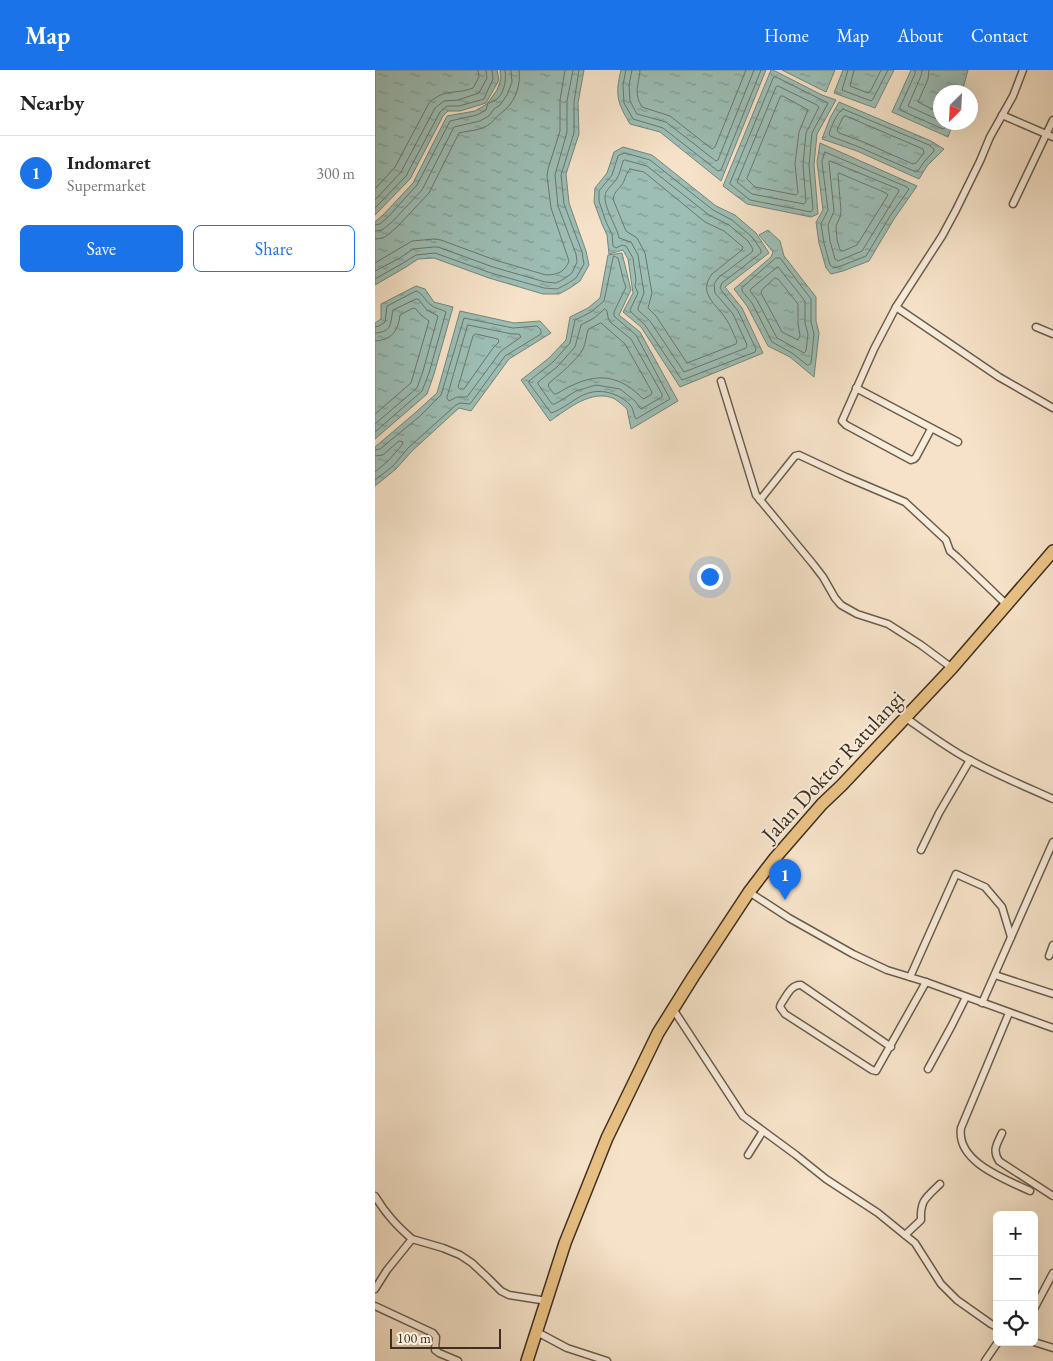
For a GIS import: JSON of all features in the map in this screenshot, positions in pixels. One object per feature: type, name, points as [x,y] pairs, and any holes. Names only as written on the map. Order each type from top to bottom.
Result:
[{"type":"highway","name":"Jalan Doktor Ratulangi","points":[[527,1361],[565,1243],[593,1172],[614,1123],[661,1028],[673,1009],[749,892],[775,858],[822,804],[952,668],[1053,551]]},
{"type":"street","points":[[931,428],[914,459],[907,458],[842,421],[896,307],[942,236],[977,168],[990,137],[1013,96],[1023,70]]},
{"type":"street","points":[[1002,115],[1050,136]]},
{"type":"street","points":[[1013,204],[1050,136],[1053,120]]},
{"type":"street","points":[[896,307],[999,377],[1053,408]]},
{"type":"street","points":[[1036,327],[1053,334]]},
{"type":"street","points":[[721,381],[756,495],[813,564],[835,598],[841,605],[857,614],[888,624],[952,668]]},
{"type":"street","points":[[856,388],[958,442]]},
{"type":"street","points":[[760,500],[795,456],[799,455],[846,478],[905,502],[946,540],[950,551],[1007,605]]},
{"type":"street","points":[[906,718],[970,760],[1001,776],[1053,798]]},
{"type":"street","points":[[921,850],[939,813],[970,760]]},
{"type":"street","points":[[982,1003],[1053,842]]},
{"type":"street","points":[[910,977],[955,874],[985,887],[1001,907],[1011,936]]},
{"type":"street","points":[[749,892],[789,918],[853,954],[887,970],[926,982],[1053,1028]]},
{"type":"street","points":[[1049,956],[1053,945]]},
{"type":"street","points":[[995,975],[1053,994]]},
{"type":"street","points":[[891,1047],[801,985],[797,984],[794,986],[781,1004],[780,1007],[785,1014],[875,1071],[878,1071],[891,1047],[926,982]]},
{"type":"street","points":[[928,1069],[953,1025],[966,997]]},
{"type":"street","points":[[673,1009],[743,1116],[826,1179],[878,1213],[915,1243],[941,1284],[957,1300],[993,1325]]},
{"type":"street","points":[[1009,1013],[960,1134],[969,1154],[980,1165],[1030,1191]]},
{"type":"street","points":[[748,1155],[763,1132]]},
{"type":"street","points":[[1002,1133],[995,1147],[995,1155],[999,1161],[1053,1196]]},
{"type":"street","points":[[905,1235],[921,1220],[920,1211],[923,1202],[940,1184]]},
{"type":"street","points":[[375,1196],[394,1223],[412,1239],[460,1255],[472,1263],[501,1292],[547,1301]]},
{"type":"street","points":[[375,1289],[396,1258],[412,1239]]},
{"type":"street","points":[[1038,1301],[1053,1273]]},
{"type":"street","points":[[375,1306],[433,1334],[436,1337],[435,1350],[458,1361]]},
{"type":"street","points":[[537,1332],[567,1348],[607,1361]]},
{"type":"street","points":[[1038,1343],[1053,1348]]},
{"type":"street","points":[[985,1361],[995,1346]]},
{"type":"water","points":[[375,70],[497,70],[499,80],[486,103],[460,111],[448,111],[443,116],[410,179],[375,215]]},
{"type":"water","points":[[500,70],[584,70],[578,103],[579,134],[566,174],[569,203],[589,265],[580,281],[559,294],[543,294],[489,278],[434,258],[418,259],[375,285],[375,222],[413,183],[447,116],[475,111],[487,104],[497,90],[501,79]]},
{"type":"water","points":[[621,70],[766,70],[721,181],[660,132],[630,124],[618,98]]},
{"type":"water","points":[[771,70],[836,100],[817,134],[814,165],[818,214],[811,217],[747,204],[723,186]]},
{"type":"water","points":[[782,70],[835,70],[826,92]]},
{"type":"water","points":[[843,70],[894,70],[875,108],[834,93]]},
{"type":"water","points":[[911,70],[968,70],[964,85],[933,85],[933,130],[950,130],[948,137],[892,112]]},
{"type":"water","points":[[839,102],[931,141],[944,149],[927,166],[919,179],[857,151],[822,139]]},
{"type":"water","points":[[820,143],[917,186],[894,219],[869,261],[831,274],[826,268],[819,243],[816,222],[823,210],[817,162]]},
{"type":"water","points":[[623,147],[652,155],[716,206],[735,215],[756,233],[769,253],[725,287],[742,308],[763,353],[680,387],[641,327],[623,312],[633,293],[628,259],[623,250],[609,254],[607,235],[594,202],[595,188],[607,173],[614,152]]},
{"type":"water","points":[[768,230],[780,241],[784,256],[816,297],[816,321],[819,333],[814,377],[790,357],[768,346],[747,306],[734,289],[771,257],[773,252],[759,235]]},
{"type":"water","points":[[622,253],[631,290],[619,315],[640,332],[678,401],[631,429],[627,409],[615,399],[606,396],[598,396],[581,401],[550,421],[521,380],[549,358],[566,340],[570,317],[588,308],[600,298],[608,255]]},
{"type":"water","points":[[416,286],[425,289],[434,302],[453,307],[427,394],[375,439],[375,323],[381,319],[381,304]]},
{"type":"water","points":[[460,311],[514,323],[540,321],[551,333],[509,359],[471,411],[459,408],[412,451],[396,469],[375,486],[375,447],[437,393]]},
{"type":"place","name":"Indomaret","points":[[785,900]]}]
